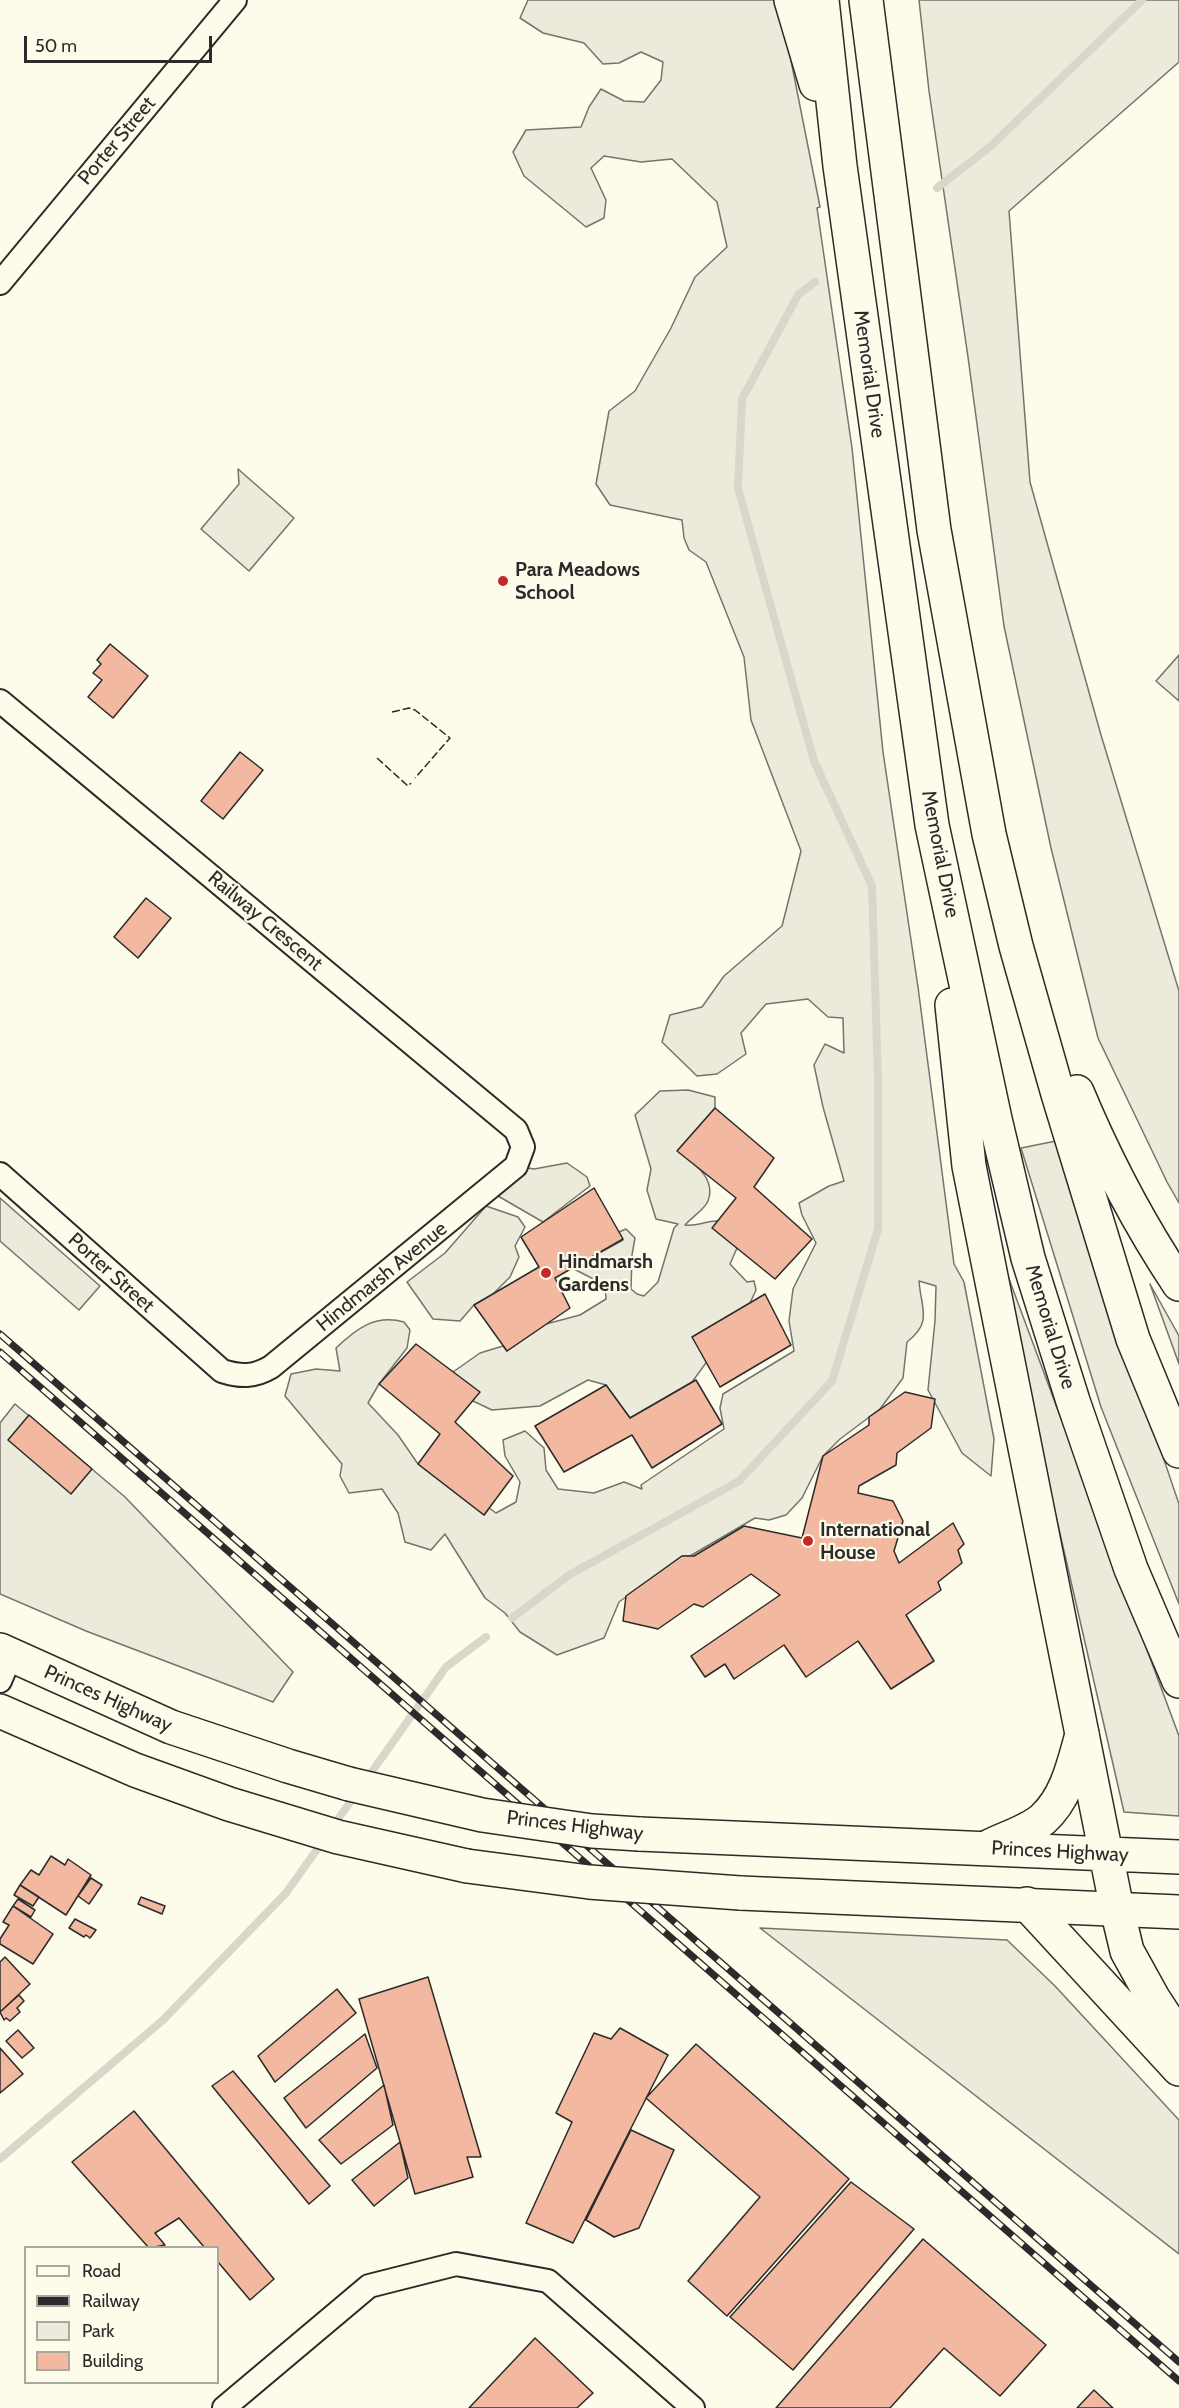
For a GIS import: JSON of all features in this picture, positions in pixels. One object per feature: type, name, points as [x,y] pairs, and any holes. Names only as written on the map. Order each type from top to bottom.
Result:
[{"type":"main road","points":[[791,0],[840,166]]},
{"type":"main road","name":"Memorial Drive","points":[[822,0],[840,166],[932,825],[995,1119],[1028,1258],[1073,1401],[1131,1569],[1179,1681]]},
{"type":"main road","points":[[866,0],[934,530],[989,834],[1016,946],[1058,1094],[1133,1339],[1179,1451]]},
{"type":"main road","points":[[881,0],[888,161]]},
{"type":"main road","points":[[932,825],[969,1166],[1106,1855],[1127,1951],[1179,2038]]},
{"type":"main road","points":[[1016,946],[1097,1138],[1130,1202],[1179,1284]]},
{"type":"main road","name":"Princes Highway","points":[[4,1662],[171,1727],[288,1766],[350,1784],[482,1815],[592,1831],[639,1834],[1177,1857]]},
{"type":"main road","points":[[0,1711],[135,1770],[266,1815],[338,1837],[467,1866],[588,1882],[740,1893],[1179,1912]]},
{"type":"main road","points":[[983,1849],[1029,1827],[1050,1811],[1059,1799],[1071,1774],[1082,1734]]},
{"type":"main road","points":[[1027,1904],[1179,2069]]},
{"type":"street","name":"Porter Street","points":[[0,283],[235,0]]},
{"type":"street","name":"Railway Crescent","points":[[0,701],[516,1130],[523,1147]]},
{"type":"street","name":"Hindmarsh Avenue","points":[[222,1371],[237,1376],[250,1376],[271,1367],[516,1166],[523,1147]]},
{"type":"street","name":"Porter Street","points":[[0,1174],[222,1371]]},
{"type":"street","points":[[224,2408],[369,2286],[456,2264],[548,2282],[693,2408]]},
{"type":"green space","points":[[528,0],[779,0],[820,207],[817,208],[852,448],[883,752],[918,987],[954,1264],[964,1282],[994,1439],[991,1476],[962,1453],[928,1390],[936,1286],[919,1281],[923,1321],[915,1335],[907,1342],[903,1378],[880,1409],[840,1439],[823,1456],[802,1498],[786,1515],[769,1520],[755,1518],[690,1556],[682,1556],[619,1602],[604,1638],[557,1655],[520,1632],[505,1613],[485,1598],[445,1534],[431,1550],[405,1542],[398,1513],[382,1489],[349,1493],[340,1476],[342,1464],[285,1396],[291,1374],[316,1369],[340,1371],[336,1348],[351,1335],[375,1322],[394,1320],[404,1322],[410,1330],[407,1348],[379,1384],[368,1403],[398,1435],[418,1464],[484,1515],[489,1508],[496,1513],[516,1502],[520,1482],[505,1456],[503,1440],[525,1431],[544,1448],[546,1470],[558,1489],[594,1493],[624,1482],[642,1489],[641,1485],[724,1429],[720,1408],[723,1394],[794,1351],[789,1321],[793,1289],[816,1243],[802,1215],[799,1203],[829,1186],[844,1181],[823,1107],[814,1065],[825,1044],[844,1053],[843,1018],[828,1017],[808,999],[766,1004],[741,1033],[746,1054],[717,1074],[697,1076],[662,1042],[670,1015],[702,1007],[724,976],[782,926],[801,851],[751,720],[744,657],[706,562],[689,550],[684,538],[682,520],[610,505],[596,484],[609,411],[635,391],[671,328],[695,277],[727,247],[717,202],[672,159],[641,162],[604,156],[591,168],[606,200],[604,218],[586,227],[524,176],[513,152],[526,130],[581,127],[589,107],[601,89],[624,101],[644,102],[661,80],[663,62],[641,52],[619,63],[603,64],[584,43],[543,33],[520,18]]},
{"type":"green space","points":[[919,0],[1179,0],[1179,62],[1009,211],[1030,482],[1101,735],[1179,991],[1179,1203],[1098,1038],[1051,848],[1004,626],[929,91]]},
{"type":"green space","points":[[1179,655],[1179,701],[1156,681]]},
{"type":"green space","points":[[688,1090],[715,1097],[715,1108],[678,1150],[702,1171],[710,1193],[706,1204],[685,1225],[719,1221],[737,1248],[730,1264],[747,1282],[754,1281],[756,1290],[750,1303],[692,1382],[630,1418],[606,1385],[588,1380],[540,1406],[492,1410],[473,1401],[453,1372],[480,1353],[503,1346],[507,1351],[546,1324],[580,1315],[606,1299],[605,1285],[572,1268],[623,1240],[619,1232],[626,1229],[635,1238],[631,1289],[644,1296],[658,1282],[674,1228],[678,1224],[656,1219],[647,1190],[651,1169],[635,1115],[660,1091]]},
{"type":"green space","points":[[1056,1141],[1179,1504],[1179,1604],[1101,1407],[1021,1148]]},
{"type":"green space","points":[[567,1163],[587,1177],[590,1186],[543,1222],[498,1196],[502,1170],[516,1166],[534,1169]]},
{"type":"green space","points":[[486,1206],[518,1217],[525,1227],[515,1246],[519,1257],[510,1277],[492,1295],[474,1305],[460,1321],[433,1319],[407,1282],[445,1253]]},
{"type":"green space","points":[[989,1225],[1179,1736],[1179,1816],[1124,1812]]},
{"type":"green space","points":[[1150,1284],[1179,1336],[1179,1364]]},
{"type":"green space","points":[[760,1928],[1007,1940],[1055,1986],[1179,2120],[1179,2254]]},
{"type":"shaded area","points":[[238,469],[294,518],[249,571],[201,529],[239,484]]},
{"type":"shaded area","points":[[0,1198],[100,1286],[79,1310],[0,1241]]},
{"type":"shaded area","points":[[15,1404],[125,1497],[293,1672],[273,1702],[86,1631],[0,1594],[0,1423]]},
{"type":"building","points":[[110,644],[148,676],[113,718],[88,697],[102,680],[93,673],[101,664],[97,660]]},
{"type":"building","points":[[240,752],[263,770],[223,819],[201,801]]},
{"type":"building","points":[[146,898],[171,918],[138,958],[114,937]]},
{"type":"building","points":[[715,1108],[774,1158],[754,1187],[812,1239],[775,1279],[712,1228],[736,1198],[677,1151]]},
{"type":"building","name":"Hindmarsh Gardens","points":[[594,1188],[623,1239],[555,1278],[570,1308],[507,1351],[474,1305],[539,1267],[521,1237]]},
{"type":"building","name":"Hindmarsh Gardens","points":[[765,1294],[791,1345],[720,1387],[692,1337]]},
{"type":"building","points":[[416,1344],[480,1392],[455,1422],[513,1476],[484,1515],[418,1464],[440,1434],[379,1384]]},
{"type":"building","points":[[696,1380],[722,1424],[652,1468],[632,1435],[564,1472],[535,1426],[606,1385],[630,1418]]},
{"type":"building","name":"International House","points":[[905,1392],[935,1399],[931,1428],[897,1453],[896,1465],[859,1486],[858,1493],[893,1501],[903,1521],[894,1551],[899,1563],[953,1523],[964,1544],[958,1550],[962,1563],[938,1582],[941,1590],[906,1615],[934,1661],[891,1689],[858,1641],[806,1677],[784,1645],[734,1679],[725,1664],[705,1677],[691,1656],[780,1595],[751,1574],[703,1607],[694,1604],[658,1629],[623,1621],[626,1596],[682,1556],[694,1556],[744,1526],[802,1538],[823,1456],[869,1425],[869,1417]]},
{"type":"building","points":[[29,1415],[92,1469],[71,1494],[8,1440]]},
{"type":"building","points":[[51,1856],[65,1865],[68,1859],[91,1875],[66,1915],[20,1885],[31,1870],[39,1875]]},
{"type":"building","points":[[91,1878],[102,1885],[89,1904],[78,1896]]},
{"type":"building","points":[[20,1885],[39,1897],[33,1906],[14,1895]]},
{"type":"building","points":[[141,1897],[165,1906],[162,1914],[138,1904]]},
{"type":"building","points":[[18,1899],[35,1910],[31,1917],[13,1906]]},
{"type":"building","points":[[13,1906],[53,1934],[33,1964],[0,1944],[0,1939],[9,1925],[3,1922]]},
{"type":"building","points":[[75,1919],[96,1930],[90,1938],[69,1928]]},
{"type":"building","points":[[5,1957],[30,1984],[0,2012],[0,1962]]},
{"type":"building","points":[[428,1977],[481,2157],[467,2157],[473,2177],[415,2194],[359,1999]]},
{"type":"building","points":[[337,1989],[356,2013],[275,2082],[258,2056]]},
{"type":"building","points":[[19,1995],[24,2001],[17,2008],[20,2012],[10,2021],[6,2018],[4,2020],[0,2012]]},
{"type":"building","points":[[620,2028],[668,2055],[573,2243],[526,2223],[572,2122],[556,2113],[594,2033],[611,2039]]},
{"type":"building","points":[[18,2030],[34,2048],[22,2058],[6,2041]]},
{"type":"building","points":[[365,2034],[377,2068],[306,2128],[284,2098]]},
{"type":"building","points":[[696,2044],[849,2179],[727,2316],[688,2281],[760,2197],[646,2098]]},
{"type":"building","points":[[0,2048],[23,2074],[0,2093]]},
{"type":"building","points":[[233,2071],[330,2186],[309,2204],[212,2086]]},
{"type":"building","points":[[384,2085],[393,2125],[341,2164],[319,2140]]},
{"type":"building","points":[[134,2111],[274,2279],[250,2300],[219,2263],[219,2246],[203,2246],[179,2218],[155,2233],[165,2245],[147,2246],[72,2162]]},
{"type":"building","points":[[631,2130],[674,2150],[639,2228],[614,2237],[586,2220]]},
{"type":"building","points":[[400,2142],[408,2178],[374,2206],[352,2180]]},
{"type":"building","points":[[851,2182],[914,2229],[793,2370],[730,2317]]},
{"type":"building","points":[[923,2239],[1046,2345],[1000,2396],[944,2348],[890,2408],[776,2408]]},
{"type":"building","points":[[535,2338],[593,2393],[577,2408],[469,2408]]},
{"type":"building","points":[[1094,2390],[1113,2408],[1077,2408]]},
{"type":"waterway","points":[[937,188],[991,146],[1142,0]]},
{"type":"waterway","points":[[512,1618],[569,1575],[739,1481],[832,1381],[878,1229],[878,1080],[872,886],[814,761],[738,488],[742,399],[798,295],[815,282]]},
{"type":"waterway","points":[[366,1780],[446,1667],[486,1637]]},
{"type":"waterway","points":[[333,1826],[356,1794]]},
{"type":"waterway","points":[[0,2159],[163,2020],[286,1893],[323,1841]]},
{"type":"railway","points":[[0,1334],[1179,2362]]},
{"type":"railway","points":[[0,1352],[1179,2381]]},
{"type":"fence","points":[[392,712],[409,708],[415,710],[450,738],[415,778]]},
{"type":"fence","points":[[377,758],[408,786],[411,783]]},
{"type":"place","name":"Para Meadows School","points":[[503,581]]},
{"type":"place","name":"Hindmarsh Gardens","points":[[546,1273]]},
{"type":"place","name":"International House","points":[[808,1541]]}]
